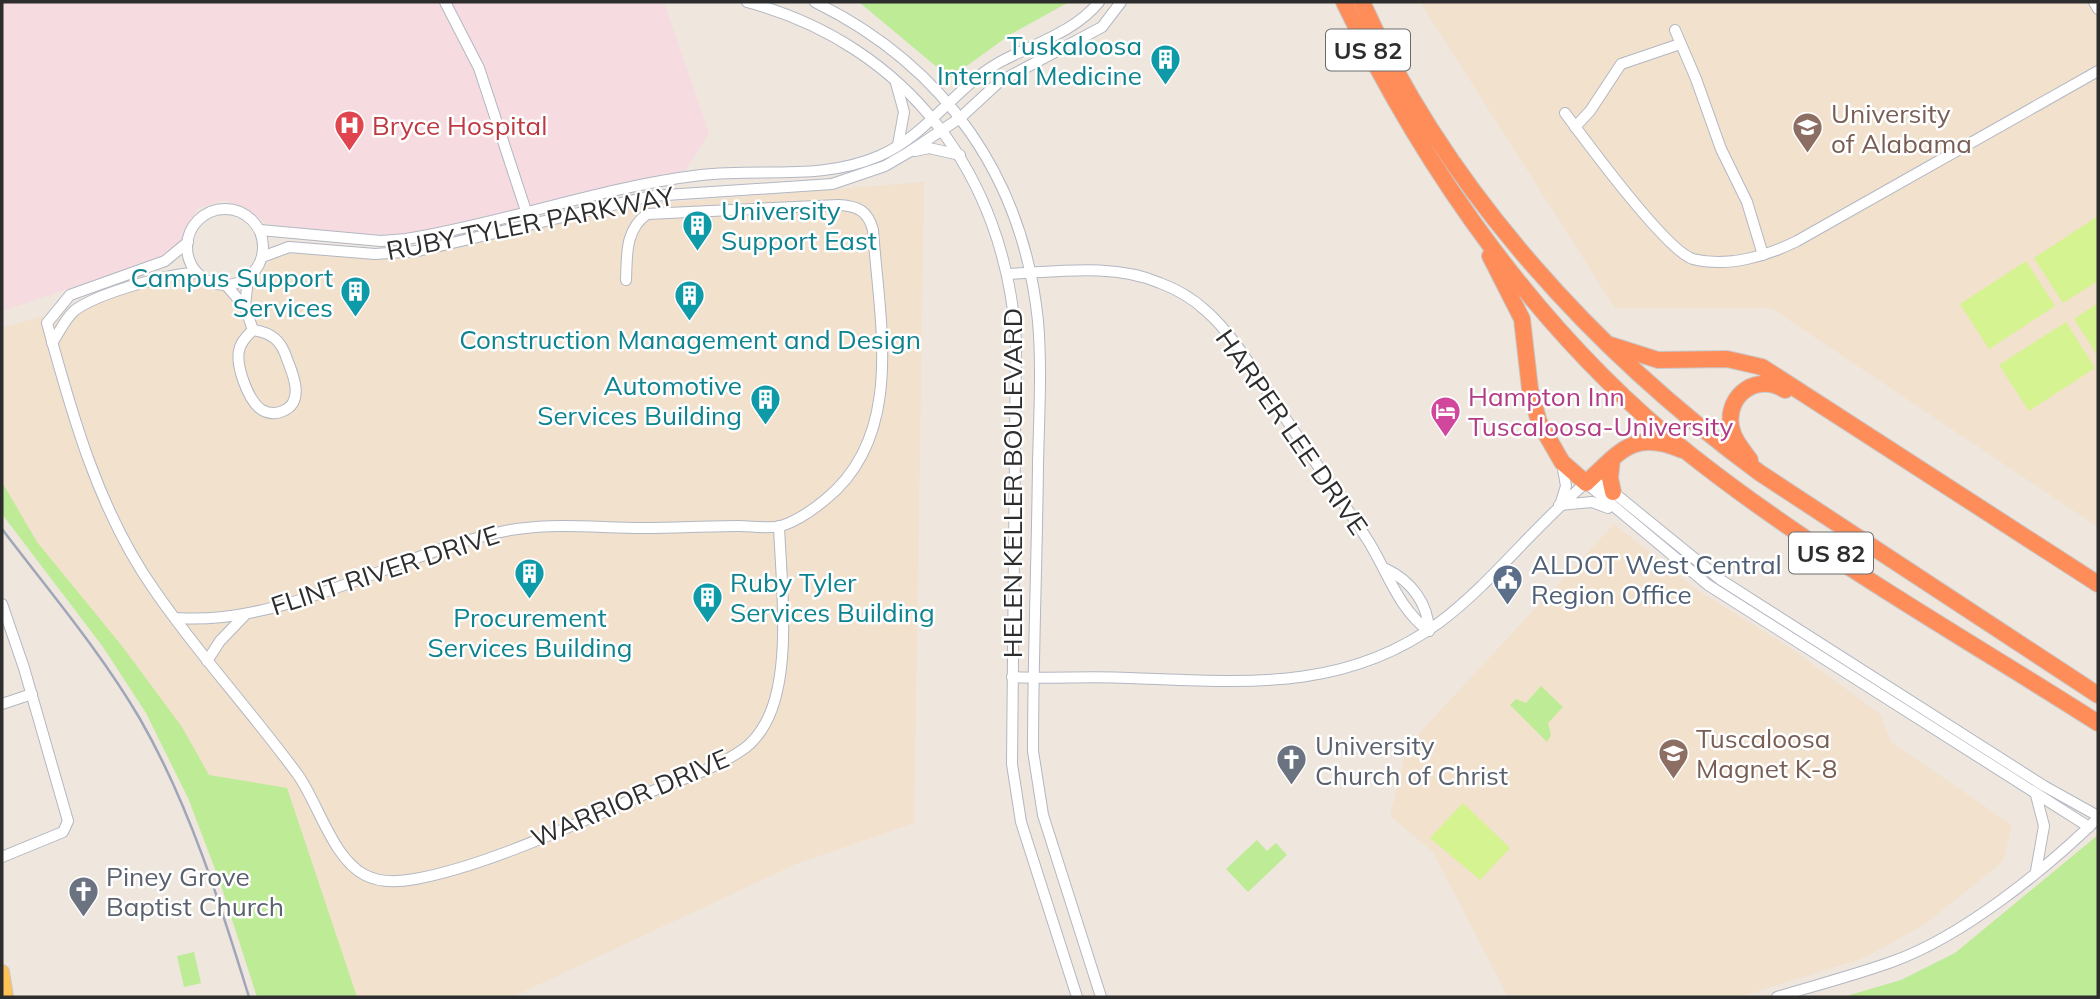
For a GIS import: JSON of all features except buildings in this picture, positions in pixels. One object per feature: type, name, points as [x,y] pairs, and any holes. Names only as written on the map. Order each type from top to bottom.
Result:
[{"type":"highway","name":"US 82","points":[[1343,2],[1409,122],[1477,229],[1584,354],[1690,454],[1764,511],[2098,723]]},
{"type":"highway","name":"US 82","points":[[1362,2],[1404,82],[1440,141],[1521,250],[1603,342],[1707,435],[1760,473],[2098,695]]},
{"type":"highway","points":[[1477,229],[1522,319],[1530,388],[1539,422],[1562,462],[1586,483],[1624,447],[1647,440],[1690,454]]},
{"type":"highway","points":[[1603,342],[1658,360],[1727,359],[1762,368],[2098,584]]},
{"type":"highway","points":[[1760,473],[1733,435],[1731,412],[1741,392],[1753,384],[1766,382],[1779,386],[2098,594]]},
{"type":"highway","points":[[1612,459],[1609,478],[1613,492]]},
{"type":"main road","points":[[2,972],[6,997]]},
{"type":"street","points":[[445,2],[479,68],[531,226]]},
{"type":"street","name":"HELEN KELLER BOULEVARD","points":[[747,2],[780,10],[832,35],[895,79],[935,118],[960,155],[988,211],[1007,274],[1016,340],[1012,764],[1019,809],[1077,997]]},
{"type":"street","name":"HELEN KELLER BOULEVARD","points":[[815,2],[857,22],[906,59],[949,103],[996,173],[1019,226],[1031,273],[1039,343],[1033,751],[1043,816],[1101,997]]},
{"type":"street","name":"RUBY TYLER PARKWAY","points":[[260,230],[381,241],[428,235],[640,186],[700,176],[822,172],[862,162],[898,145],[935,118],[998,63],[1074,24],[1099,2]]},
{"type":"street","name":"RUBY TYLER PARKWAY","points":[[262,257],[289,247],[375,254],[418,251],[651,196],[832,184],[885,166],[909,152],[960,118],[981,97],[1008,78],[1102,27],[1121,2]]},
{"type":"street","points":[[2094,2],[2098,9]]},
{"type":"street","points":[[1074,24],[1081,39]]},
{"type":"street","points":[[1675,30],[1696,79],[1720,149],[1747,202],[1763,255]]},
{"type":"street","points":[[1576,127],[1621,64],[1680,44]]},
{"type":"street","points":[[998,63],[1008,78]]},
{"type":"street","points":[[1565,113],[1623,189],[1685,255],[1694,259],[1727,260],[1763,255],[1797,241],[2098,72]]},
{"type":"street","points":[[895,79],[904,112],[898,145]]},
{"type":"street","points":[[909,152],[929,148],[960,155]]},
{"type":"street","points":[[626,280],[631,233],[638,221],[647,214],[839,205],[862,209],[870,219],[882,380],[872,437],[848,477],[832,494],[804,514],[779,526]]},
{"type":"street","points":[[245,307],[248,278],[262,257],[260,230],[244,214],[224,209],[202,217],[188,242],[188,253],[197,273],[205,280],[226,285],[248,278]]},
{"type":"street","name":"WARRIOR DRIVE","points":[[188,242],[165,261],[82,289],[62,303],[47,323],[52,343],[88,457],[114,519],[155,592],[300,777],[344,859],[362,874],[396,881],[419,878],[573,824],[705,769],[753,741],[771,712],[777,690],[783,586],[779,526]]},
{"type":"street","name":"HARPER LEE DRIVE","points":[[1007,274],[1099,271],[1131,274],[1159,282],[1190,298],[1207,311],[1244,356],[1386,569],[1414,620],[1429,631]]},
{"type":"street","points":[[52,343],[70,315],[91,301],[165,276],[197,273]]},
{"type":"street","points":[[226,285],[245,307],[253,330]]},
{"type":"street","points":[[253,330],[275,337],[285,351],[296,389],[292,404],[281,412],[267,413],[260,409],[248,389],[239,355],[244,338],[253,330]]},
{"type":"street","points":[[1559,505],[1566,486],[1562,462]]},
{"type":"street","points":[[1012,677],[1262,682],[1296,680],[1369,661],[1429,631],[1471,595],[1559,505],[1586,483],[1595,482],[1613,492],[1721,580],[2044,786],[2098,817],[2036,871],[1969,922],[1927,946],[1895,961],[1777,997]]},
{"type":"street","points":[[1586,483],[1618,513],[1708,585],[2088,827]]},
{"type":"street","points":[[1559,505],[1592,502],[1618,513]]},
{"type":"street","name":"FLINT RIVER DRIVE","points":[[177,618],[244,616],[446,546],[502,531],[551,525],[644,528],[779,526]]},
{"type":"street","name":"HARPER LEE DRIVE","points":[[1386,569],[1405,579],[1428,614],[1429,631]]},
{"type":"street","points":[[2,604],[32,694],[68,821],[63,832],[2,857]]},
{"type":"street","name":"FLINT RIVER DRIVE","points":[[207,661],[220,641],[244,616]]},
{"type":"street","points":[[2,704],[32,694]]},
{"type":"street","points":[[2036,795],[2044,826],[2036,871]]},
{"type":"shaded area","name":"Bryce Hospital","points":[[2,2],[664,2],[709,133],[685,171],[427,231],[390,235],[282,228],[268,225],[248,210],[224,200],[198,208],[179,246],[169,255],[2,311]]},
{"type":"shaded area","name":"University of Alabama","points":[[1420,2],[2098,2],[2098,527],[1771,308],[1615,308]]},
{"type":"shaded area","points":[[924,182],[914,823],[796,864],[512,997],[357,997],[287,788],[209,776],[172,735],[2,492],[2,328],[178,277],[193,279],[223,292],[255,281],[269,262],[286,251],[406,257],[650,204]]},
{"type":"shaded area","name":"Tuscaloosa Magnet K-8","points":[[1614,524],[1697,590],[1792,649],[1880,714],[1891,742],[2012,825],[2003,861],[1927,923],[1864,958],[1739,997],[1508,997],[1433,852],[1390,816],[1408,745]]},
{"type":"green space","points":[[859,2],[1069,2],[1011,34],[950,78]]},
{"type":"green space","points":[[2098,216],[2098,281],[2063,303],[2034,258]]},
{"type":"green space","points":[[2026,261],[2055,306],[1989,349],[1960,304]]},
{"type":"green space","points":[[2098,303],[2098,356],[2074,319]]},
{"type":"green space","points":[[2066,322],[2095,368],[2029,411],[1999,365]]},
{"type":"green space","points":[[2,482],[37,542],[122,646],[182,727],[209,775],[287,788],[357,997],[257,997],[220,882],[188,798],[146,713],[103,647],[2,514]]},
{"type":"green space","points":[[1541,686],[1563,707],[1548,723],[1551,735],[1547,742],[1510,705],[1516,699],[1526,703]]},
{"type":"green space","points":[[1463,803],[1510,848],[1480,880],[1430,838]]},
{"type":"green space","points":[[2098,835],[2098,997],[1843,997],[1901,980],[1955,953]]},
{"type":"green space","points":[[1257,840],[1267,851],[1276,843],[1287,855],[1248,892],[1226,869]]},
{"type":"green space","points":[[194,952],[201,983],[184,987],[177,956]]},
{"type":"railway","points":[[2,529],[109,670],[158,751],[202,855],[249,997]]},
{"type":"place","name":"Tuskaloosa Internal Medicine","points":[[1165,87]]},
{"type":"place","name":"Bryce Hospital","points":[[349,152]]},
{"type":"place","name":"University of Alabama","points":[[1808,155]]},
{"type":"place","name":"University Support East","points":[[698,252]]},
{"type":"place","name":"Campus Support Services","points":[[356,319]]},
{"type":"place","name":"Construction Management and Design","points":[[690,323]]},
{"type":"place","name":"Automotive Services Building","points":[[765,427]]},
{"type":"place","name":"Hampton Inn Tuscaloosa-University","points":[[1445,438]]},
{"type":"place","name":"Procurement Services Building","points":[[530,601]]},
{"type":"place","name":"ALDOT West Central Region Office","points":[[1508,606]]},
{"type":"place","name":"Ruby Tyler Services Building","points":[[707,624]]},
{"type":"place","name":"Tuscaloosa Magnet K-8","points":[[1673,780]]},
{"type":"place","name":"University Church of Christ","points":[[1292,787]]},
{"type":"place","name":"Piney Grove Baptist Church","points":[[83,918]]}]
